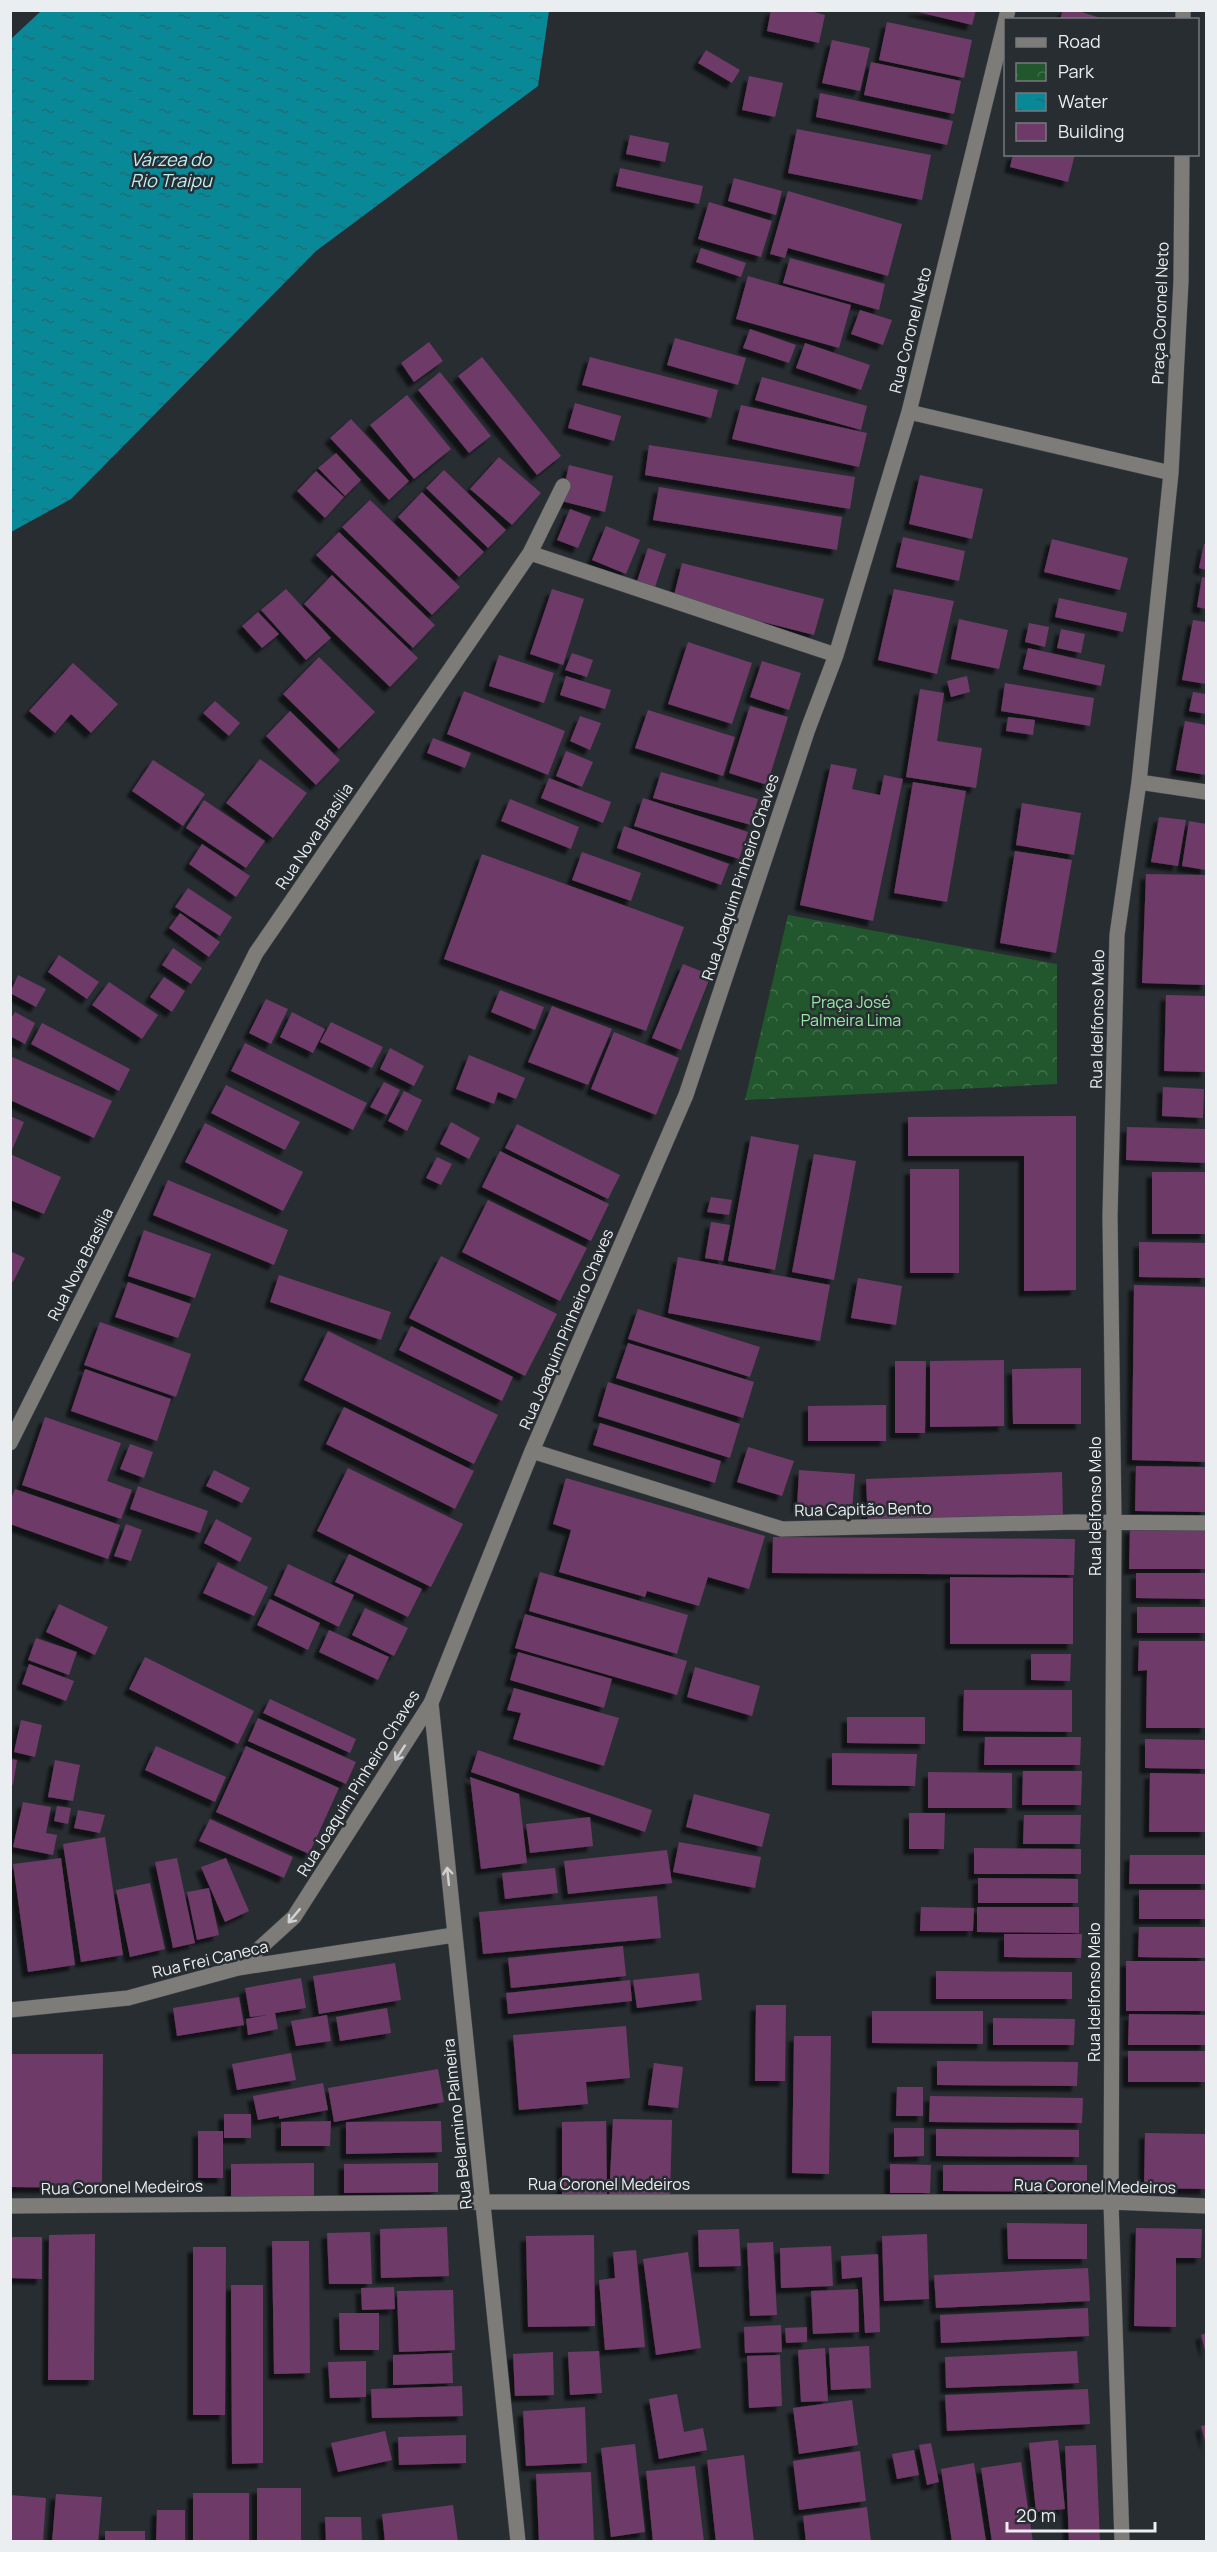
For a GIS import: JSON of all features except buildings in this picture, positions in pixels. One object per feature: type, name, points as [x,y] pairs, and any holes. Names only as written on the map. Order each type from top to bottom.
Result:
[{"type":"street","name":"Rua Coronel Neto","points":[[836,655],[909,412],[1004,26]]},
{"type":"street","name":"Praça Coronel Neto","points":[[1171,473],[1181,281],[1182,156]]},
{"type":"street","points":[[909,412],[1171,473]]},
{"type":"street","name":"Rua Idelfonso Melo","points":[[1122,2541],[1111,2202],[1114,1521],[1110,1216],[1117,934],[1139,782],[1171,473]]},
{"type":"street","name":"Rua Nova Brasília","points":[[10,1443],[256,953],[530,553],[563,486]]},
{"type":"street","points":[[530,553],[836,655]]},
{"type":"street","name":"Rua Joaquim Pinheiro Chaves","points":[[238,1968],[294,1917],[431,1703],[532,1451],[686,1095],[808,729],[836,655]]},
{"type":"street","points":[[1139,782],[1206,792]]},
{"type":"street","name":"Rua Capitão Bento","points":[[532,1451],[782,1529],[1114,1521],[1206,1523]]},
{"type":"street","name":"Rua Belarmino Palmeira","points":[[431,1703],[518,2541]]},
{"type":"street","name":"Rua Frei Caneca","points":[[10,2010],[128,1998],[238,1968],[454,1935]]},
{"type":"street","name":"Rua Coronel Medeiros","points":[[10,2206],[483,2202],[1111,2202],[1206,2206]]},
{"type":"green space","name":"Praça José Palmeira Lima","points":[[788,915],[1057,964],[1057,1084],[745,1100]]},
{"type":"water","name":"Várzea do Rio Traipu","points":[[41,11],[549,11],[538,86],[316,251],[71,499],[11,532],[11,39]]}]
